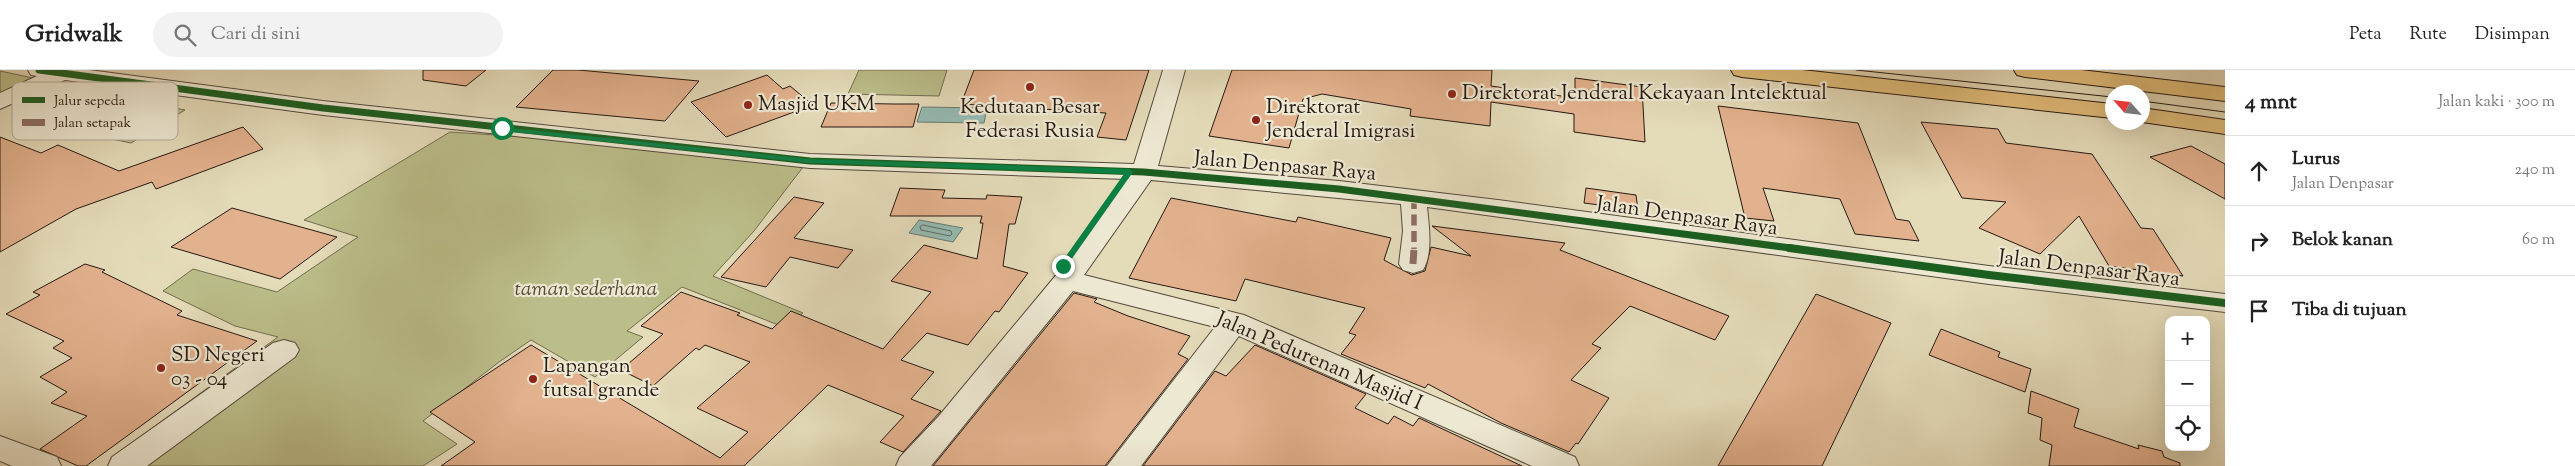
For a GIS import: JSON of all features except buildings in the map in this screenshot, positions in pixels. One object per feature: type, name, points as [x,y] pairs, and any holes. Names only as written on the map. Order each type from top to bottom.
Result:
[{"type":"main road","points":[[1742,70],[2105,110]]},
{"type":"main road","points":[[2025,70],[2225,94]]},
{"type":"main road","points":[[2150,116],[2225,127]]},
{"type":"street","points":[[1137,172],[1162,70]]},
{"type":"street","points":[[912,466],[1068,280],[1137,172],[1174,70]]},
{"type":"street","points":[[33,82],[50,72]]},
{"type":"street","name":"Jalan Denpasar Raya","points":[[50,72],[126,82]]},
{"type":"street","name":"Jalan Denpasar Raya","points":[[178,89],[394,117],[810,161],[1137,172],[1414,198],[1989,275],[2225,302]]},
{"type":"street","points":[[0,102],[12,95]]},
{"type":"street","points":[[1413,264],[1416,231],[1414,198]]},
{"type":"street","name":"Jalan Pedurenan Masjid I","points":[[1068,280],[1234,322],[1563,466]]},
{"type":"street","points":[[1123,466],[1234,322]]},
{"type":"street","points":[[124,466],[284,350]]},
{"type":"street","points":[[0,448],[42,466]]},
{"type":"green space","points":[[859,70],[947,70],[939,96],[848,94]]},
{"type":"green space","points":[[0,71],[38,79],[32,82],[12,82],[12,91],[0,97]]},
{"type":"green space","points":[[178,109],[185,110],[178,114]]},
{"type":"green space","name":"taman sederhana","points":[[450,132],[807,162],[754,231],[713,276],[803,313],[786,328],[682,287],[627,331],[643,337],[595,377],[531,340],[499,362],[423,421],[457,444],[423,466],[122,466],[115,455],[278,337],[235,326],[163,291],[193,269],[277,292],[358,237],[304,220]]},
{"type":"green space","points":[[117,140],[136,140],[131,143]]},
{"type":"water","points":[[922,107],[987,108],[984,123],[917,122]]},
{"type":"water","points":[[919,220],[963,228],[953,242],[909,233]]},
{"type":"tram line","points":[[1856,70],[2105,96]]},
{"type":"tram line","points":[[2150,102],[2225,112]]},
{"type":"marked path","points":[[1413,264],[1416,231],[1414,198]]},
{"type":"cycle path","points":[[39,70],[129,82]]},
{"type":"cycle path","points":[[178,89],[323,108],[810,161],[1144,172],[1339,189],[1498,208],[1989,275],[2225,303]]},
{"type":"place","name":"Kedutaan Besar Federasi Rusia","points":[[1030,87]]},
{"type":"place","name":"Direktorat Jenderal Kekayaan Intelektual","points":[[1452,94]]},
{"type":"place","name":"Masjid UKM","points":[[748,105]]},
{"type":"place","name":"Direktorat Jenderal Imigrasi","points":[[1256,120]]},
{"type":"place","name":"SD Negeri 03 - 04","points":[[161,368]]},
{"type":"place","name":"Lapangan futsal grande","points":[[533,379]]},
{"type":"route","points":[[502,128],[810,161],[1129,172],[1063,266]]}]
